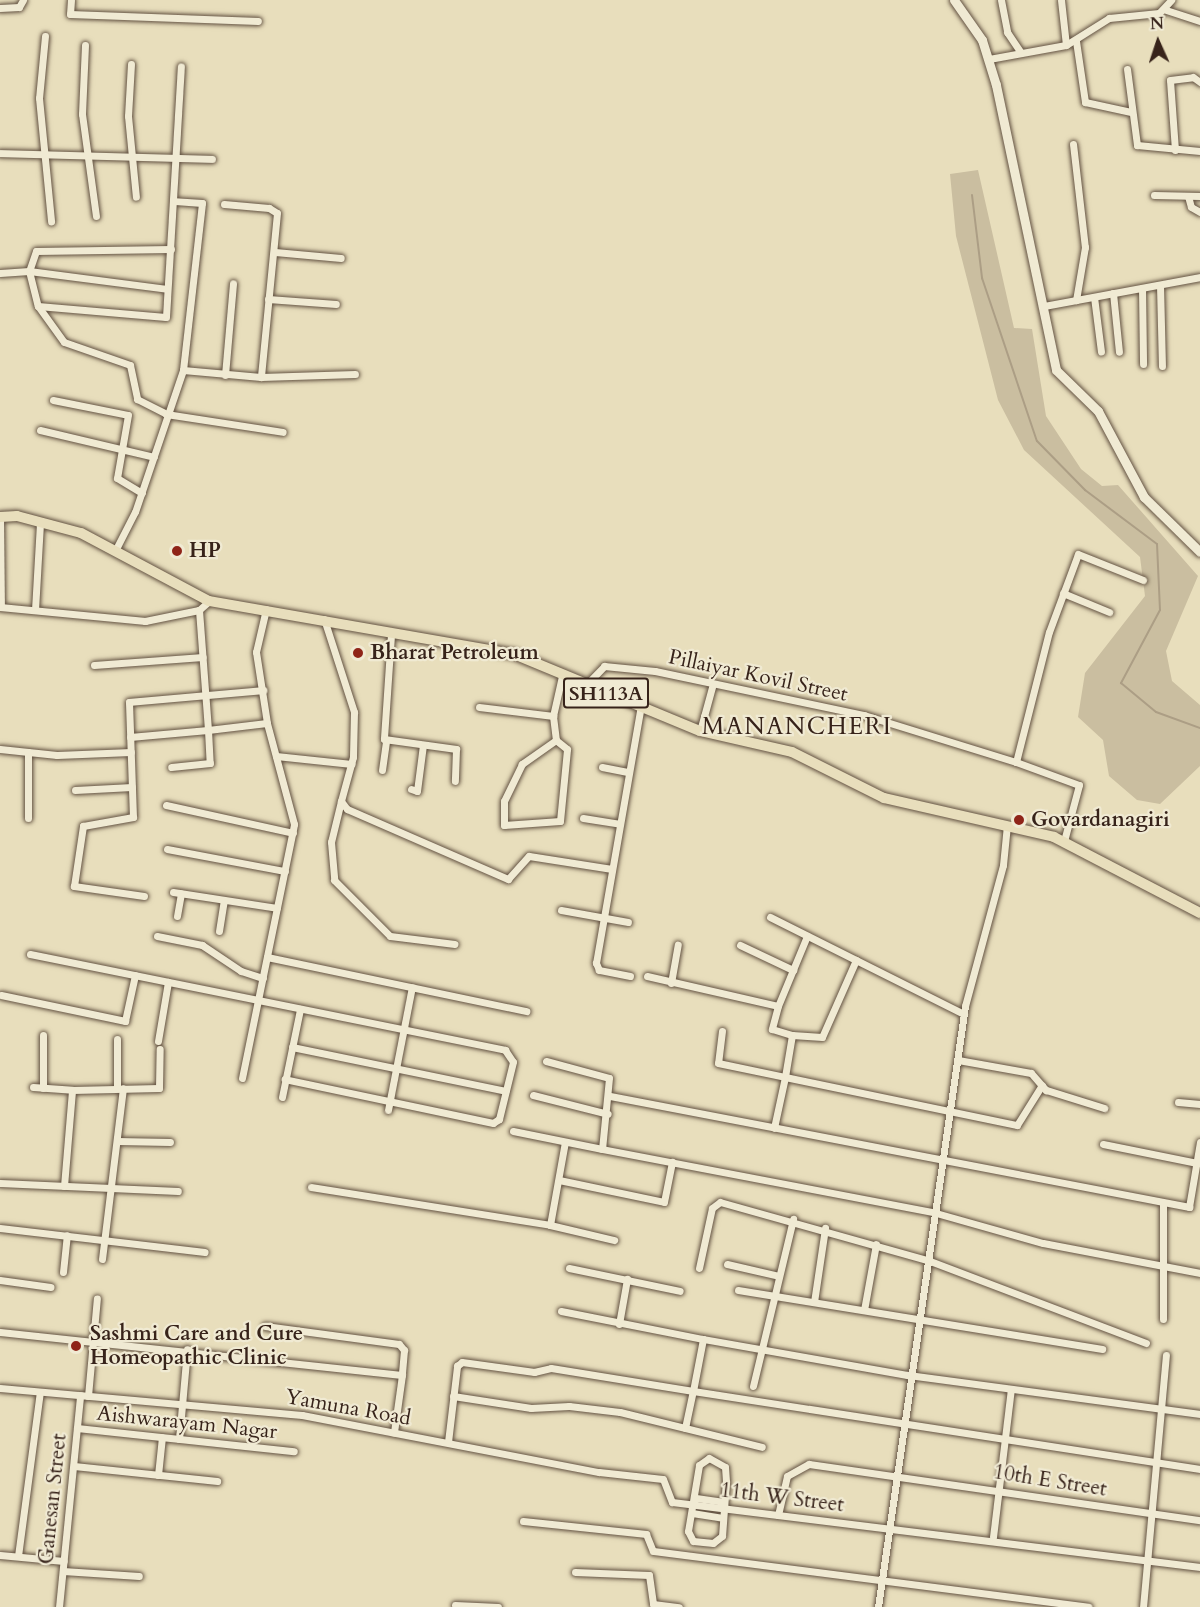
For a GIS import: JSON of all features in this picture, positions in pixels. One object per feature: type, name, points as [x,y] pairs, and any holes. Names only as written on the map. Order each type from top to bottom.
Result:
[{"type":"main road","name":"SH113A","points":[[0,517],[40,522],[117,548],[208,601],[324,619],[391,635],[514,654],[585,686],[641,705],[700,731],[792,752],[884,798],[1007,825],[1064,841],[1200,913]]},
{"type":"street","points":[[0,8],[19,7],[23,0]]},
{"type":"street","points":[[70,0],[70,14],[258,21]]},
{"type":"street","points":[[954,0],[989,59],[1056,370],[1064,384],[1098,411],[1133,482],[1200,552]]},
{"type":"street","points":[[1001,0],[1007,32],[1021,53]]},
{"type":"street","points":[[1061,0],[1066,45]]},
{"type":"street","points":[[1166,10],[1171,0]]},
{"type":"street","points":[[989,59],[1066,45],[1076,41],[1109,18],[1166,10],[1200,21]]},
{"type":"street","points":[[45,36],[39,98],[51,221]]},
{"type":"street","points":[[1076,41],[1085,102],[1131,112]]},
{"type":"street","points":[[85,45],[86,156],[96,216]]},
{"type":"street","points":[[131,64],[132,154],[136,197]]},
{"type":"street","points":[[38,306],[166,317],[175,201],[175,156],[181,66]]},
{"type":"street","points":[[1127,69],[1137,145],[1200,151]]},
{"type":"street","points":[[1175,150],[1170,80],[1193,77],[1200,82]]},
{"type":"street","points":[[1073,144],[1085,247],[1076,300]]},
{"type":"street","points":[[0,153],[86,156],[132,154],[212,159]]},
{"type":"street","points":[[1154,195],[1200,196]]},
{"type":"street","points":[[1188,196],[1191,207],[1200,212]]},
{"type":"street","points":[[117,548],[142,493],[166,414],[183,370],[202,203],[175,201]]},
{"type":"street","points":[[224,204],[274,210],[275,252],[261,377]]},
{"type":"street","points":[[171,249],[39,250],[29,271],[38,306],[64,342],[130,365],[137,399],[166,414],[283,432]]},
{"type":"street","points":[[275,252],[341,258]]},
{"type":"street","points":[[0,273],[29,271],[167,289]]},
{"type":"street","points":[[1044,306],[1200,277]]},
{"type":"street","points":[[225,375],[233,283]]},
{"type":"street","points":[[1160,285],[1162,366]]},
{"type":"street","points":[[1142,288],[1143,364]]},
{"type":"street","points":[[1113,293],[1119,352]]},
{"type":"street","points":[[1094,297],[1101,352]]},
{"type":"street","points":[[268,299],[336,304]]},
{"type":"street","points":[[183,370],[261,377],[355,374]]},
{"type":"street","points":[[53,400],[125,412],[130,418],[120,449],[117,478],[142,493]]},
{"type":"street","points":[[40,429],[154,457]]},
{"type":"street","points":[[0,517],[1,607],[145,621],[199,610],[208,601]]},
{"type":"street","points":[[34,610],[40,522]]},
{"type":"street","points":[[1016,762],[1063,593],[1081,553],[1143,580]]},
{"type":"street","points":[[1063,593],[1109,612]]},
{"type":"street","points":[[242,1078],[292,833],[293,805],[267,723],[256,652],[266,609]]},
{"type":"street","points":[[171,767],[210,763],[199,610]]},
{"type":"street","points":[[324,619],[352,700],[352,764],[331,842],[334,880],[390,936],[455,944]]},
{"type":"street","points":[[382,770],[386,741],[391,635]]},
{"type":"street","points":[[94,665],[203,657]]},
{"type":"street","name":"Pillaiyar Kovil Street","points":[[585,686],[604,666],[655,671],[712,687],[756,691],[864,715],[1016,762],[1079,785],[1064,841]]},
{"type":"street","points":[[556,740],[522,764],[504,801],[504,825],[560,821],[567,749],[556,740],[553,716],[562,676]]},
{"type":"street","points":[[700,731],[712,687]]},
{"type":"street","points":[[144,896],[74,886],[83,826],[132,820],[130,737],[132,700],[262,690]]},
{"type":"street","points":[[630,976],[599,970],[604,918],[641,705]]},
{"type":"street","points":[[479,707],[553,716]]},
{"type":"street","points":[[130,737],[267,723]]},
{"type":"street","points":[[386,741],[459,751],[455,781]]},
{"type":"street","points":[[411,789],[417,791],[423,745]]},
{"type":"street","points":[[0,748],[28,752],[131,752]]},
{"type":"street","points":[[28,752],[28,818]]},
{"type":"street","points":[[276,756],[352,764]]},
{"type":"street","points":[[602,767],[628,772]]},
{"type":"street","points":[[75,790],[132,787]]},
{"type":"street","points":[[341,801],[347,809],[508,879],[529,856],[612,869]]},
{"type":"street","points":[[166,806],[292,833]]},
{"type":"street","points":[[583,818],[620,824]]},
{"type":"street","points":[[878,1607],[908,1375],[930,1261],[964,1014],[1001,875],[1007,825]]},
{"type":"street","points":[[167,849],[285,871]]},
{"type":"street","points":[[177,916],[177,892],[277,908]]},
{"type":"street","points":[[219,931],[224,900]]},
{"type":"street","points":[[561,910],[628,922]]},
{"type":"street","points":[[770,916],[964,1014]]},
{"type":"street","points":[[157,936],[202,945],[241,971],[263,978]]},
{"type":"street","points":[[807,936],[778,1006],[772,1029],[792,1035],[822,1037],[856,960]]},
{"type":"street","points":[[671,983],[678,945]]},
{"type":"street","points":[[740,945],[794,970]]},
{"type":"street","points":[[30,954],[509,1052],[513,1062],[499,1119],[493,1123],[285,1079]]},
{"type":"street","points":[[267,957],[526,1011]]},
{"type":"street","points":[[1,995],[125,1021],[135,975]]},
{"type":"street","points":[[647,976],[778,1006]]},
{"type":"street","points":[[158,1041],[168,982]]},
{"type":"street","points":[[388,1110],[412,987]]},
{"type":"street","points":[[282,1097],[300,1009]]},
{"type":"street","points":[[722,1031],[718,1063],[1021,1124],[1042,1085]]},
{"type":"street","points":[[42,1088],[43,1035]]},
{"type":"street","points":[[774,1128],[792,1035]]},
{"type":"street","points":[[102,1259],[117,1141],[120,1088],[117,1039]]},
{"type":"street","points":[[292,1047],[506,1091]]},
{"type":"street","points":[[33,1087],[72,1090],[160,1087],[160,1049]]},
{"type":"street","points":[[958,1060],[1031,1073],[1042,1085],[1104,1108]]},
{"type":"street","points":[[546,1061],[603,1073],[610,1095],[602,1149]]},
{"type":"street","points":[[64,1186],[72,1090]]},
{"type":"street","points":[[533,1095],[608,1114]]},
{"type":"street","points":[[610,1095],[944,1162],[1189,1207],[1200,1142]]},
{"type":"street","points":[[1178,1102],[1200,1104]]},
{"type":"street","points":[[513,1131],[936,1213],[1043,1243],[1200,1273]]},
{"type":"street","points":[[117,1141],[170,1142]]},
{"type":"street","points":[[550,1226],[565,1142]]},
{"type":"street","points":[[1103,1144],[1197,1162]]},
{"type":"street","points":[[559,1180],[664,1202],[672,1162]]},
{"type":"street","points":[[0,1183],[64,1186],[112,1192],[178,1191]]},
{"type":"street","points":[[311,1186],[550,1226],[614,1240]]},
{"type":"street","points":[[699,1268],[714,1203],[793,1218],[930,1261],[1146,1343]]},
{"type":"street","points":[[1163,1203],[1163,1319]]},
{"type":"street","points":[[753,1386],[793,1218]]},
{"type":"street","points":[[0,1228],[205,1252]]},
{"type":"street","points":[[814,1302],[825,1228]]},
{"type":"street","points":[[63,1272],[67,1235]]},
{"type":"street","points":[[864,1310],[876,1244]]},
{"type":"street","points":[[727,1264],[779,1276]]},
{"type":"street","points":[[569,1268],[680,1291]]},
{"type":"street","points":[[0,1280],[51,1287]]},
{"type":"street","points":[[619,1324],[627,1280]]},
{"type":"street","points":[[738,1290],[1102,1349]]},
{"type":"street","name":"Ganesan Street","points":[[59,1607],[77,1428],[93,1343],[97,1298]]},
{"type":"street","points":[[561,1311],[619,1324],[908,1375],[1200,1414]]},
{"type":"street","points":[[265,1326],[399,1344],[404,1350],[394,1432]]},
{"type":"street","points":[[0,1332],[93,1343],[187,1349],[402,1376]]},
{"type":"street","points":[[685,1428],[703,1339]]},
{"type":"street","points":[[179,1439],[187,1349]]},
{"type":"street","points":[[1143,1607],[1144,1562],[1166,1355]]},
{"type":"street","points":[[448,1442],[453,1396],[462,1362],[534,1372],[551,1368],[1200,1469]]},
{"type":"street","name":"Yamuna Road","points":[[0,1388],[183,1401],[394,1432],[663,1479],[672,1502]]},
{"type":"street","points":[[993,1537],[1011,1389]]},
{"type":"street","points":[[18,1556],[40,1392]]},
{"type":"street","points":[[453,1396],[531,1408],[569,1406],[620,1412],[762,1447]]},
{"type":"street","name":"Aishwarayam Nagar","points":[[77,1428],[294,1451]]},
{"type":"street","points":[[158,1475],[162,1437]]},
{"type":"street","points":[[709,1458],[725,1467],[723,1518],[719,1541],[693,1541],[688,1532],[696,1501],[699,1465],[709,1458]]},
{"type":"street","name":"10th E Street","points":[[778,1515],[787,1476],[799,1465],[895,1474],[1200,1520]]},
{"type":"street","points":[[74,1466],[217,1481]]},
{"type":"street","name":"11th W Street","points":[[672,1502],[696,1501],[778,1515],[1200,1568]]},
{"type":"street","points":[[692,1513],[723,1518]]},
{"type":"street","points":[[523,1521],[646,1534],[653,1551],[1088,1607]]},
{"type":"street","points":[[0,1555],[64,1561]]},
{"type":"street","points":[[63,1571],[139,1576]]},
{"type":"street","points":[[575,1572],[649,1575],[653,1605],[679,1607]]},
{"type":"street","points":[[456,1605],[498,1607]]},
{"type":"shaded area","points":[[978,170],[1014,328],[1032,329],[1046,416],[1081,469],[1102,486],[1118,485],[1198,576],[1166,651],[1172,681],[1200,705],[1200,766],[1160,804],[1137,800],[1109,776],[1103,740],[1078,717],[1085,673],[1145,596],[1140,557],[1024,450],[998,400],[956,236],[950,174]]},
{"type":"waterway","points":[[972,195],[982,278],[1037,441],[1085,490],[1157,544],[1160,610],[1121,683],[1156,712],[1200,728]]},
{"type":"place","name":"HP","points":[[177,551]]},
{"type":"place","name":"Bharat Petroleum","points":[[358,653]]},
{"type":"place","name":"Govardanagiri","points":[[1019,820]]},
{"type":"place","name":"Sashmi Care and Cure Homeopathic Clinic","points":[[76,1346]]},
{"type":"district","name":"MANANCHERI","points":[[797,727]]}]
